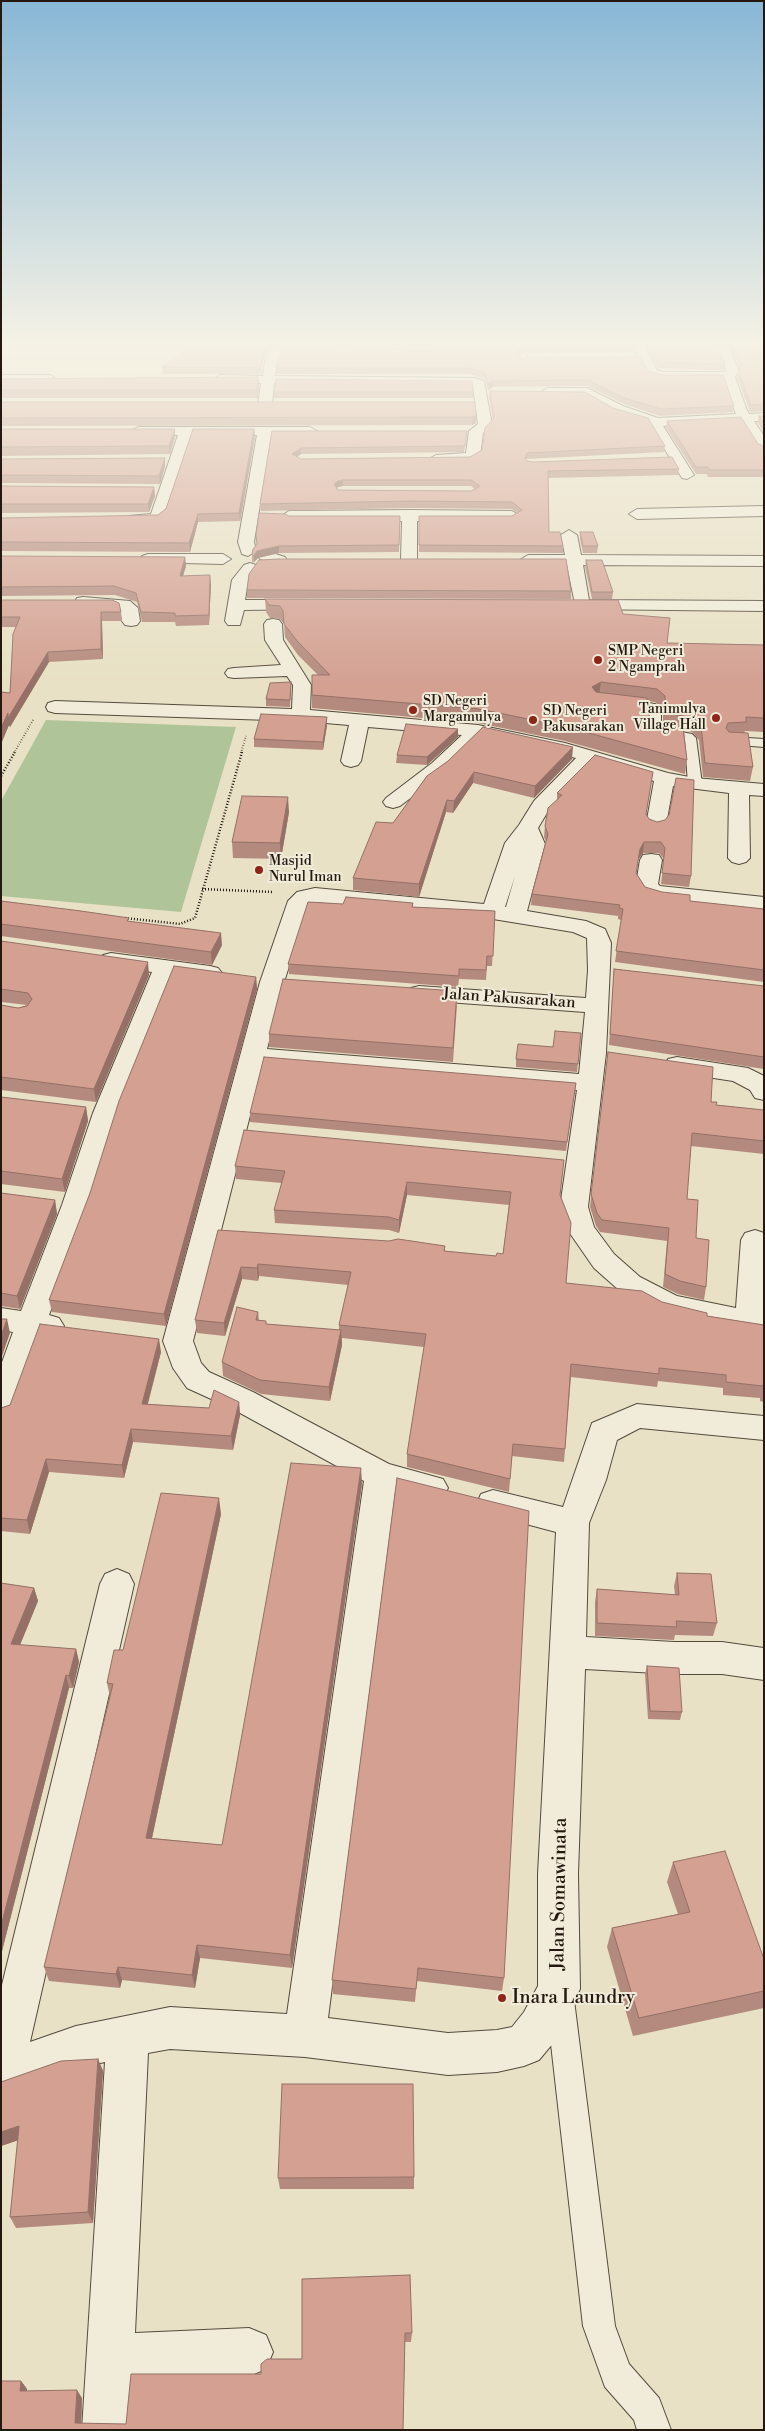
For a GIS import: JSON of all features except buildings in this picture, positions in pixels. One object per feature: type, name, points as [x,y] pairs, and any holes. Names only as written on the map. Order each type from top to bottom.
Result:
[{"type":"street","points":[[261,458],[254,516],[244,549],[247,564],[235,614],[317,605]]},
{"type":"street","points":[[421,459],[462,458]]},
{"type":"street","points":[[658,459],[668,458]]},
{"type":"street","points":[[676,458],[687,475]]},
{"type":"street","points":[[110,520],[154,519],[158,517],[177,460],[158,460]]},
{"type":"street","points":[[148,490],[167,490]]},
{"type":"street","points":[[343,500],[343,515]]},
{"type":"street","points":[[472,500],[474,515]]},
{"type":"street","points":[[637,514],[764,511]]},
{"type":"street","points":[[410,515],[410,560]]},
{"type":"street","points":[[285,516],[512,516]]},
{"type":"street","points":[[569,536],[582,605]]},
{"type":"street","points":[[244,549],[247,564]]},
{"type":"street","points":[[131,559],[191,560],[247,564],[298,560]]},
{"type":"street","points":[[391,560],[429,560]]},
{"type":"street","points":[[516,560],[764,561]]},
{"type":"street","points":[[67,602],[115,602],[130,608],[132,620]]},
{"type":"street","points":[[562,605],[764,606]]},
{"type":"street","points":[[273,624],[274,640],[303,690],[301,715]]},
{"type":"street","points":[[234,673],[292,670]]},
{"type":"street","points":[[54,707],[301,715],[478,731],[589,756],[665,778],[694,784],[764,790]]},
{"type":"street","points":[[350,761],[360,720]]},
{"type":"street","points":[[393,802],[439,767],[478,731]]},
{"type":"street","points":[[504,913],[535,844],[528,828],[541,805],[589,756]]},
{"type":"street","points":[[656,825],[665,778]]},
{"type":"street","points":[[739,858],[740,788]]},
{"type":"street","points":[[651,860],[647,884],[652,891],[661,894],[764,904]]},
{"type":"street","points":[[573,1523],[381,1475],[242,1400],[198,1380],[163,1340],[243,1132],[262,980],[299,902],[315,895],[504,913],[578,926],[597,934],[609,971],[597,1006],[603,1054],[589,1083],[570,1162],[574,1207],[581,1229],[604,1261],[630,1284],[670,1305],[757,1325],[755,1240]]},
{"type":"street","points":[[89,957],[262,980]]},
{"type":"street","points":[[1,1409],[76,1205],[106,1113],[166,967]]},
{"type":"street","name":"Jalan Pakusarakan","points":[[400,991],[597,1006]]},
{"type":"street","points":[[252,1055],[589,1083]]},
{"type":"street","points":[[652,1061],[740,1074],[759,1084],[764,1092]]},
{"type":"street","points":[[78,1110],[106,1113]]},
{"type":"street","points":[[48,1201],[76,1205]]},
{"type":"street","points":[[206,1231],[235,1233]]},
{"type":"street","points":[[1,1319],[80,1329]]},
{"type":"street","name":"Jalan Somawinata","points":[[2,2073],[76,2047],[170,2028],[305,2036],[448,2054],[497,2051],[524,2044],[539,2027],[558,1989],[558,1874],[573,1523],[590,1480],[603,1432],[637,1416],[764,1428]]},
{"type":"street","points":[[305,2036],[381,1475]]},
{"type":"street","points":[[2,2073],[117,1584]]},
{"type":"street","points":[[567,1652],[674,1658],[722,1658],[764,1664]]},
{"type":"street","points":[[106,2430],[128,2036]]},
{"type":"street","points":[[111,2358],[249,2352]]},
{"type":"lane","points":[[608,702],[651,708],[655,710],[655,731],[687,737],[691,742],[694,784]]},
{"type":"lane","points":[[732,741],[764,742]]},
{"type":"lane","points":[[558,1989],[599,2326],[617,2374],[647,2410],[654,2430]]},
{"type":"path","points":[[1,776],[29,724],[38,717]]},
{"type":"path","points":[[119,918],[180,924],[195,918],[248,729]]},
{"type":"path","points":[[202,889],[281,893],[303,899]]},
{"type":"green space","points":[[46,720],[236,727],[181,912],[1,896],[1,801]]},
{"type":"place","name":"SMP Negeri 2 Ngamprah","points":[[598,660]]},
{"type":"place","name":"SD Negeri Margamulya","points":[[413,710]]},
{"type":"place","name":"Tanimulya Village Hall","points":[[716,718]]},
{"type":"place","name":"SD Negeri Pakusarakan","points":[[533,720]]},
{"type":"place","name":"Masjid Nurul Iman","points":[[259,870]]},
{"type":"place","name":"Inara Laundry","points":[[502,1998]]}]
